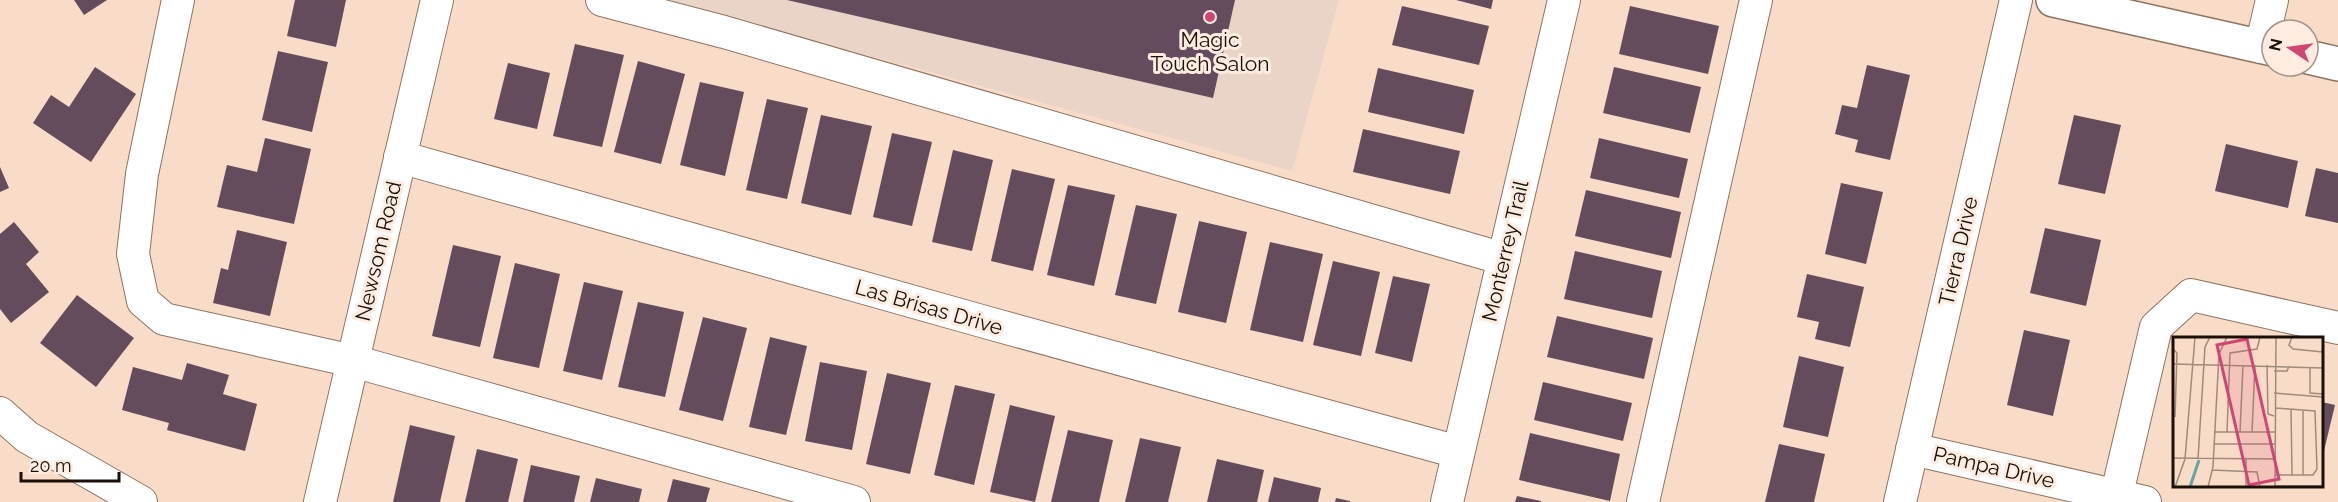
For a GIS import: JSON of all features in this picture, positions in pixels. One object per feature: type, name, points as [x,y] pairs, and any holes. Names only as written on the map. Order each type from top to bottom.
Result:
[{"type":"main road","points":[[2053,0],[2260,46]]},
{"type":"main road","points":[[2320,60],[2338,64]]},
{"type":"street","points":[[178,0],[141,185],[133,254],[143,301],[164,319],[353,361],[854,502]]},
{"type":"street","name":"Newsom Road","points":[[320,502],[437,0]]},
{"type":"street","points":[[602,0],[724,32],[1504,259]]},
{"type":"street","name":"Monterrey Trail","points":[[1447,502],[1564,0]]},
{"type":"street","points":[[1643,502],[1756,0]]},
{"type":"street","name":"Tierra Drive","points":[[1900,502],[2016,0]]},
{"type":"street","points":[[2270,18],[2272,0]]},
{"type":"street","name":"Las Brisas Drive","points":[[400,157],[1458,453]]},
{"type":"street","points":[[2125,500],[2156,327],[2191,295],[2338,328]]},
{"type":"street","points":[[0,413],[27,436],[141,502]]},
{"type":"street","name":"Pampa Drive","points":[[1912,449],[2125,500]]},
{"type":"shaded area","points":[[666,0],[1339,0],[1292,171]]},
{"type":"building","points":[[74,0],[107,0],[84,15]]},
{"type":"building","points":[[295,0],[346,0],[336,47],[287,36]]},
{"type":"building","points":[[787,0],[1235,0],[1213,98]]},
{"type":"building","points":[[1456,0],[1493,0],[1491,9]]},
{"type":"building","points":[[1402,6],[1489,26],[1479,65],[1392,45]]},
{"type":"building","points":[[1630,6],[1719,26],[1708,74],[1619,54]]},
{"type":"building","points":[[575,44],[624,55],[602,147],[553,136]]},
{"type":"building","points":[[278,51],[328,62],[312,132],[262,120]]},
{"type":"building","points":[[638,61],[685,74],[661,164],[614,152]]},
{"type":"building","points":[[508,63],[550,73],[537,129],[494,119]]},
{"type":"building","points":[[1867,65],[1910,75],[1890,160],[1855,152],[1858,140],[1835,134],[1842,105],[1857,108]]},
{"type":"building","points":[[95,67],[136,94],[91,162],[33,123],[51,95],[69,107]]},
{"type":"building","points":[[1614,67],[1701,87],[1690,133],[1603,113]]},
{"type":"building","points":[[1378,68],[1474,90],[1464,134],[1368,112]]},
{"type":"building","points":[[700,82],[744,92],[725,176],[680,165]]},
{"type":"building","points":[[767,99],[808,108],[787,199],[746,190]]},
{"type":"building","points":[[821,115],[872,126],[851,215],[801,203]]},
{"type":"building","points":[[2074,115],[2121,125],[2105,194],[2058,184]]},
{"type":"building","points":[[1363,129],[1460,151],[1450,194],[1353,172]]},
{"type":"building","points":[[892,133],[932,142],[912,226],[873,217]]},
{"type":"building","points":[[265,138],[311,149],[294,224],[217,207],[227,165],[257,172]]},
{"type":"building","points":[[1599,138],[1688,159],[1679,198],[1590,178]]},
{"type":"building","points":[[2226,144],[2298,161],[2288,208],[2215,191]]},
{"type":"building","points":[[953,150],[993,160],[972,251],[932,242]]},
{"type":"building","points":[[0,167],[9,188],[0,192]]},
{"type":"building","points":[[2316,168],[2338,173],[2338,223],[2305,216]]},
{"type":"building","points":[[1012,169],[1055,179],[1033,271],[991,261]]},
{"type":"building","points":[[1841,183],[1883,192],[1866,264],[1825,254]]},
{"type":"building","points":[[1068,185],[1115,195],[1094,286],[1047,275]]},
{"type":"building","points":[[1586,190],[1681,212],[1671,258],[1575,236]]},
{"type":"building","points":[[1136,205],[1177,214],[1156,304],[1115,295]]},
{"type":"building","points":[[1199,221],[1247,232],[1226,323],[1178,312]]},
{"type":"building","points":[[14,222],[39,252],[26,264],[49,292],[11,323],[0,309],[0,234]]},
{"type":"building","points":[[2045,228],[2101,240],[2086,306],[2030,293]]},
{"type":"building","points":[[237,230],[287,242],[270,316],[213,303],[221,268],[228,270]]},
{"type":"building","points":[[1270,242],[1323,254],[1303,342],[1250,330]]},
{"type":"building","points":[[453,245],[501,256],[480,347],[432,336]]},
{"type":"building","points":[[1575,251],[1662,271],[1652,318],[1564,299]]},
{"type":"building","points":[[1333,261],[1380,272],[1361,356],[1313,345]]},
{"type":"building","points":[[515,263],[560,274],[539,368],[493,358]]},
{"type":"building","points":[[1807,274],[1864,287],[1850,347],[1815,339],[1819,322],[1797,317]]},
{"type":"building","points":[[1393,276],[1430,284],[1412,362],[1375,353]]},
{"type":"building","points":[[584,282],[623,291],[602,380],[563,371]]},
{"type":"building","points":[[77,295],[134,338],[96,387],[40,343]]},
{"type":"building","points":[[638,302],[684,312],[665,397],[618,387]]},
{"type":"building","points":[[1557,316],[1653,338],[1644,379],[1547,357]]},
{"type":"building","points":[[703,317],[747,328],[723,421],[679,410]]},
{"type":"building","points":[[2024,330],[2070,340],[2053,416],[2007,405]]},
{"type":"building","points":[[770,337],[807,346],[786,435],[749,427]]},
{"type":"building","points":[[1799,356],[1844,367],[1828,437],[1783,427]]},
{"type":"building","points":[[820,362],[867,371],[852,450],[805,441]]},
{"type":"building","points":[[187,363],[229,375],[223,394],[257,404],[245,451],[167,430],[169,423],[122,410],[133,367],[182,380]]},
{"type":"building","points":[[887,373],[931,383],[910,474],[866,464]]},
{"type":"building","points":[[1543,382],[1632,403],[1623,441],[1534,420]]},
{"type":"building","points":[[955,385],[995,394],[974,485],[934,475]]},
{"type":"building","points":[[2323,402],[2335,405],[2323,455]]},
{"type":"building","points":[[1010,405],[1055,416],[1035,502],[990,492]]},
{"type":"building","points":[[410,425],[455,436],[440,502],[393,502]]},
{"type":"building","points":[[1068,430],[1113,440],[1099,502],[1051,502]]},
{"type":"building","points":[[1530,433],[1620,454],[1610,501],[1519,480]]},
{"type":"building","points":[[1140,438],[1181,447],[1168,502],[1125,502]]},
{"type":"building","points":[[1779,444],[1825,454],[1814,502],[1765,502]]},
{"type":"building","points":[[477,449],[518,459],[508,502],[465,502]]},
{"type":"building","points":[[1217,459],[1264,470],[1257,502],[1207,502]]},
{"type":"building","points":[[531,465],[580,476],[574,502],[523,502]]},
{"type":"building","points":[[1274,477],[1321,488],[1318,502],[1268,502]]},
{"type":"building","points":[[596,478],[642,489],[639,502],[590,502]]},
{"type":"building","points":[[673,479],[710,488],[706,502],[667,502]]},
{"type":"building","points":[[1517,496],[1541,501],[1541,502],[1515,502]]},
{"type":"building","points":[[1336,498],[1350,501],[1350,502],[1335,502]]},
{"type":"place","name":"Magic Touch Salon","points":[[1210,17]]}]
